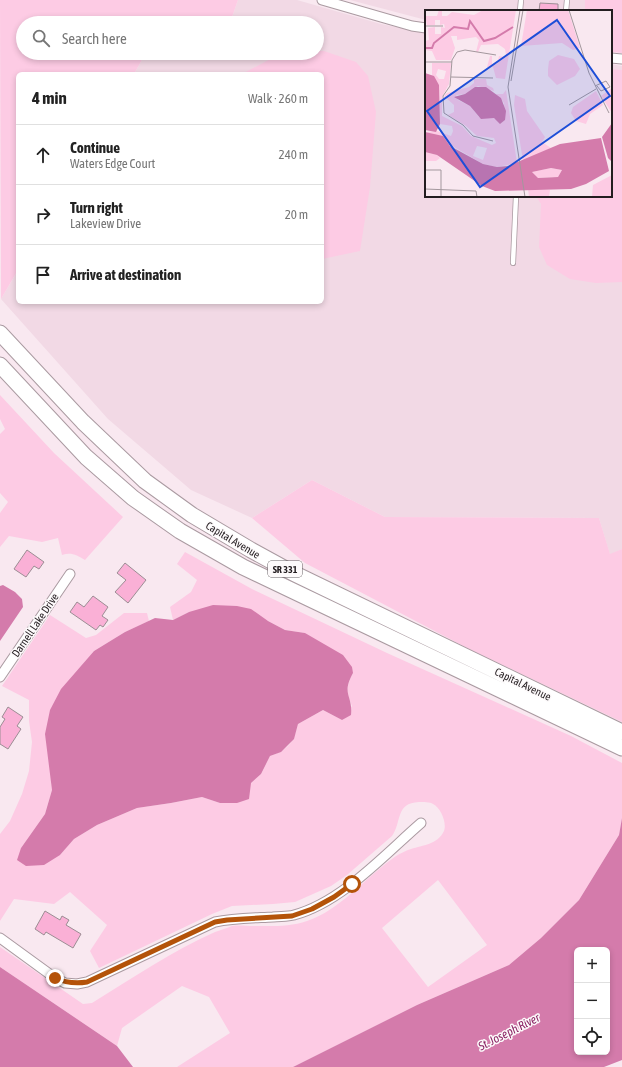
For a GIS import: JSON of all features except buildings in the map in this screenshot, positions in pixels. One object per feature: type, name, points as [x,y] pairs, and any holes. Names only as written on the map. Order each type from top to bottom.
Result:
[{"type":"highway","name":"Capital Avenue","points":[[0,333],[102,442],[145,481],[192,515],[299,577],[620,739]]},
{"type":"highway","name":"Capital Avenue","points":[[0,365],[86,457],[133,498],[180,531],[243,567],[620,739]]},
{"type":"street","points":[[322,0],[412,26],[425,28]]},
{"type":"street","points":[[612,58],[622,60]]},
{"type":"street","name":"Darnell Lake Drive","points":[[0,677],[70,574]]},
{"type":"street","points":[[0,938],[55,978],[65,983],[77,984],[87,982],[215,922],[292,916],[312,909],[334,897],[352,884],[421,823]]},
{"type":"lane","points":[[520,10],[521,0]]},
{"type":"lane","points":[[566,10],[567,0]]},
{"type":"lane","points":[[513,263],[516,197]]},
{"type":"shaded area","points":[[0,0],[238,0],[232,16],[16,16],[16,60],[142,60],[135,72],[16,72],[16,273],[1,299]]},
{"type":"shaded area","points":[[238,0],[297,0],[381,24],[425,33],[425,197],[612,197],[612,64],[622,66],[622,549],[610,555],[599,518],[385,517],[312,480],[252,518],[191,490],[108,419],[1,299],[16,273],[16,304],[324,304],[324,72],[135,72],[142,60],[324,60],[324,16],[232,16]]},
{"type":"shaded area","points":[[350,0],[585,0],[585,10],[425,10],[425,20]]},
{"type":"shaded area","points":[[585,0],[622,0],[622,53],[612,52],[612,10],[585,10]]},
{"type":"shaded area","points":[[324,51],[356,62],[368,76],[376,112],[370,187],[360,251],[324,259],[324,72],[246,72],[269,60],[324,60]]},
{"type":"shaded area","points":[[612,69],[622,70],[622,282],[596,283],[570,279],[547,265],[539,247],[541,204],[537,197],[612,197]]},
{"type":"shaded area","points":[[0,395],[54,453],[123,517],[85,560],[74,554],[62,555],[58,538],[42,542],[9,536],[0,547],[0,513],[8,502],[0,493],[0,434],[5,429],[0,419]]},
{"type":"shaded area","points":[[312,480],[385,517],[599,518],[610,554],[622,549],[622,722],[469,649],[305,563],[252,518]]},
{"type":"shaded area","points":[[185,552],[252,589],[387,653],[571,736],[622,763],[622,818],[619,835],[579,900],[541,938],[509,965],[417,1005],[293,1067],[177,1067],[230,1033],[209,997],[182,986],[122,1028],[117,1046],[0,967],[0,947],[83,1004],[92,1003],[168,956],[215,932],[232,926],[274,926],[294,924],[319,916],[341,902],[401,853],[434,842],[444,831],[444,820],[441,812],[436,806],[432,803],[426,802],[411,803],[406,806],[400,814],[392,836],[347,875],[331,886],[295,902],[232,906],[99,968],[90,951],[107,925],[70,892],[54,904],[14,899],[0,921],[0,834],[10,821],[22,794],[29,771],[32,742],[29,721],[29,700],[2,686],[50,615],[86,638],[96,635],[124,613],[147,613],[149,621],[125,632],[94,651],[62,689],[50,763],[52,790],[45,814],[21,848],[60,855],[74,839],[97,825],[137,808],[202,797],[220,803],[251,783],[261,774],[270,756],[282,751],[292,741],[298,724],[323,710],[342,720],[352,706],[348,689],[353,673],[305,633],[285,630],[268,621],[189,612],[173,620],[170,607],[191,592],[197,580],[177,564]],"holes":[[[438,880],[487,945],[428,987],[382,928]]]},
{"type":"water","points":[[3,585],[15,592],[22,599],[23,607],[0,641],[0,586]]},
{"type":"water","points":[[213,605],[237,606],[251,609],[268,621],[285,630],[305,633],[343,655],[352,667],[353,673],[348,686],[351,715],[342,720],[323,710],[298,724],[294,739],[281,752],[270,756],[261,774],[251,783],[249,799],[237,803],[220,803],[202,797],[137,808],[97,825],[74,839],[60,855],[44,865],[26,866],[17,860],[21,848],[45,814],[52,790],[45,734],[50,710],[61,689],[94,651],[125,632],[155,618],[173,620],[189,612]]},
{"type":"water","name":"St. Joseph River","points":[[622,818],[622,1060],[604,1067],[293,1067],[417,1005],[509,965],[541,938],[579,900],[619,835]]},
{"type":"water","points":[[0,967],[117,1046],[133,1067],[0,1067]]},
{"type":"route","points":[[55,978],[65,983],[77,984],[87,982],[215,922],[292,916],[312,909],[334,897],[352,884]]}]
